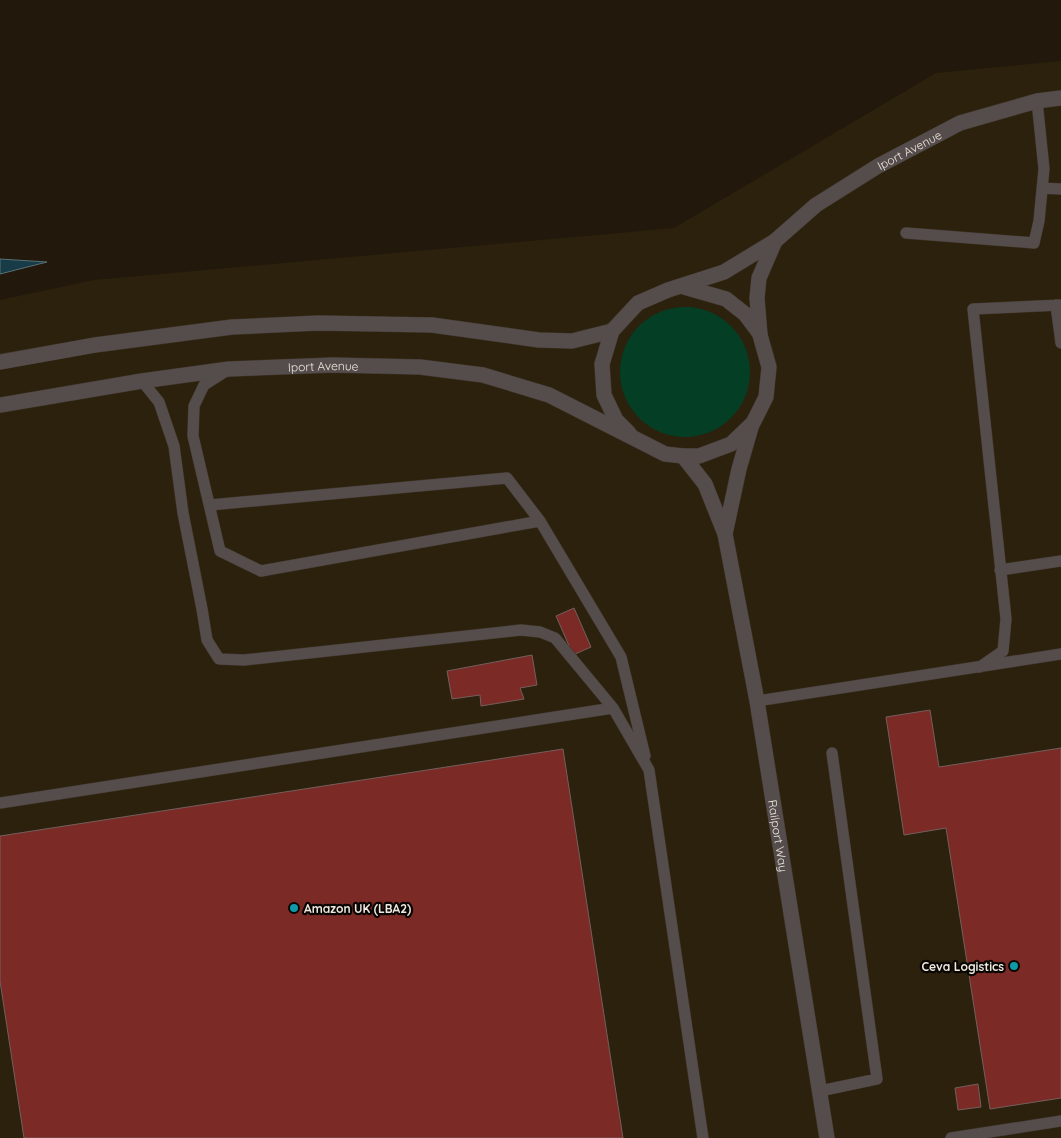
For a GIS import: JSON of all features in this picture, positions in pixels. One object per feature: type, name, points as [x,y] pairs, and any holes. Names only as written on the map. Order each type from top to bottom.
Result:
[{"type":"street","name":"Iport Avenue","points":[[635,440],[616,420],[604,395],[602,364],[612,331],[638,303],[668,290],[684,287],[724,272],[775,241],[816,205],[878,166],[960,124],[1037,101],[1061,98]]},
{"type":"street","name":"Iport Avenue","points":[[0,405],[142,381],[229,369],[333,365],[420,367],[483,375],[549,395],[665,454],[699,456],[731,444],[753,423],[766,397],[769,367],[760,335],[757,298],[759,278],[775,241]]},
{"type":"street","name":"Iport Avenue","points":[[684,287],[726,299],[745,314],[760,335]]},
{"type":"street","points":[[0,362],[94,345],[232,327],[318,323],[432,325],[539,340],[572,342],[612,331]]},
{"type":"street","name":"Railport Way","points":[[726,534],[739,469],[753,423]]},
{"type":"street","name":"Railport Way","points":[[683,456],[704,484],[726,534],[757,701],[827,1138]]},
{"type":"lane","points":[[906,233],[1034,243],[1039,221],[1044,169],[1037,101]]},
{"type":"lane","points":[[1042,188],[1061,189]]},
{"type":"lane","points":[[980,668],[1003,651],[1006,620],[973,309],[1059,305],[1061,343]]},
{"type":"lane","points":[[229,369],[204,385],[194,406],[193,436],[220,550],[261,571],[540,521]]},
{"type":"lane","points":[[142,381],[159,402],[174,446],[183,513],[207,640],[219,659],[244,660],[521,630],[540,632],[555,638],[613,708],[649,770]]},
{"type":"lane","points":[[210,505],[507,478],[540,521],[620,657],[649,770],[703,1138]]},
{"type":"lane","points":[[1000,570],[1061,561]]},
{"type":"lane","points":[[757,701],[1061,654]]},
{"type":"lane","points":[[0,803],[613,708]]},
{"type":"lane","points":[[820,1091],[877,1079],[832,753]]},
{"type":"lane","points":[[951,1138],[1061,1120]]},
{"type":"shaded area","points":[[1061,61],[1061,1138],[0,1138],[0,300],[94,280],[674,228],[936,73]]},
{"type":"green space","points":[[685,307],[698,308],[710,312],[731,326],[745,347],[749,359],[749,385],[745,397],[731,418],[710,432],[698,436],[685,437],[672,436],[660,432],[639,418],[625,397],[621,385],[620,372],[621,359],[625,347],[639,326],[660,312],[672,308]]},
{"type":"water","points":[[0,259],[47,262],[0,274]]},
{"type":"building","points":[[574,608],[591,647],[573,655],[556,616]]},
{"type":"building","points":[[532,655],[537,685],[520,688],[524,699],[481,706],[480,695],[452,699],[447,671]]},
{"type":"building","name":"Ceva Logistics","points":[[930,710],[939,767],[1061,748],[1061,1098],[990,1109],[946,828],[904,835],[886,717]]},
{"type":"building","name":"Amazon UK (LBA2)","points":[[563,749],[623,1138],[24,1138],[0,981],[0,836]]},
{"type":"building","points":[[978,1084],[981,1107],[958,1110],[955,1088]]},
{"type":"place","name":"Amazon UK (LBA2)","points":[[294,908]]},
{"type":"place","name":"Ceva Logistics","points":[[1014,966]]}]
